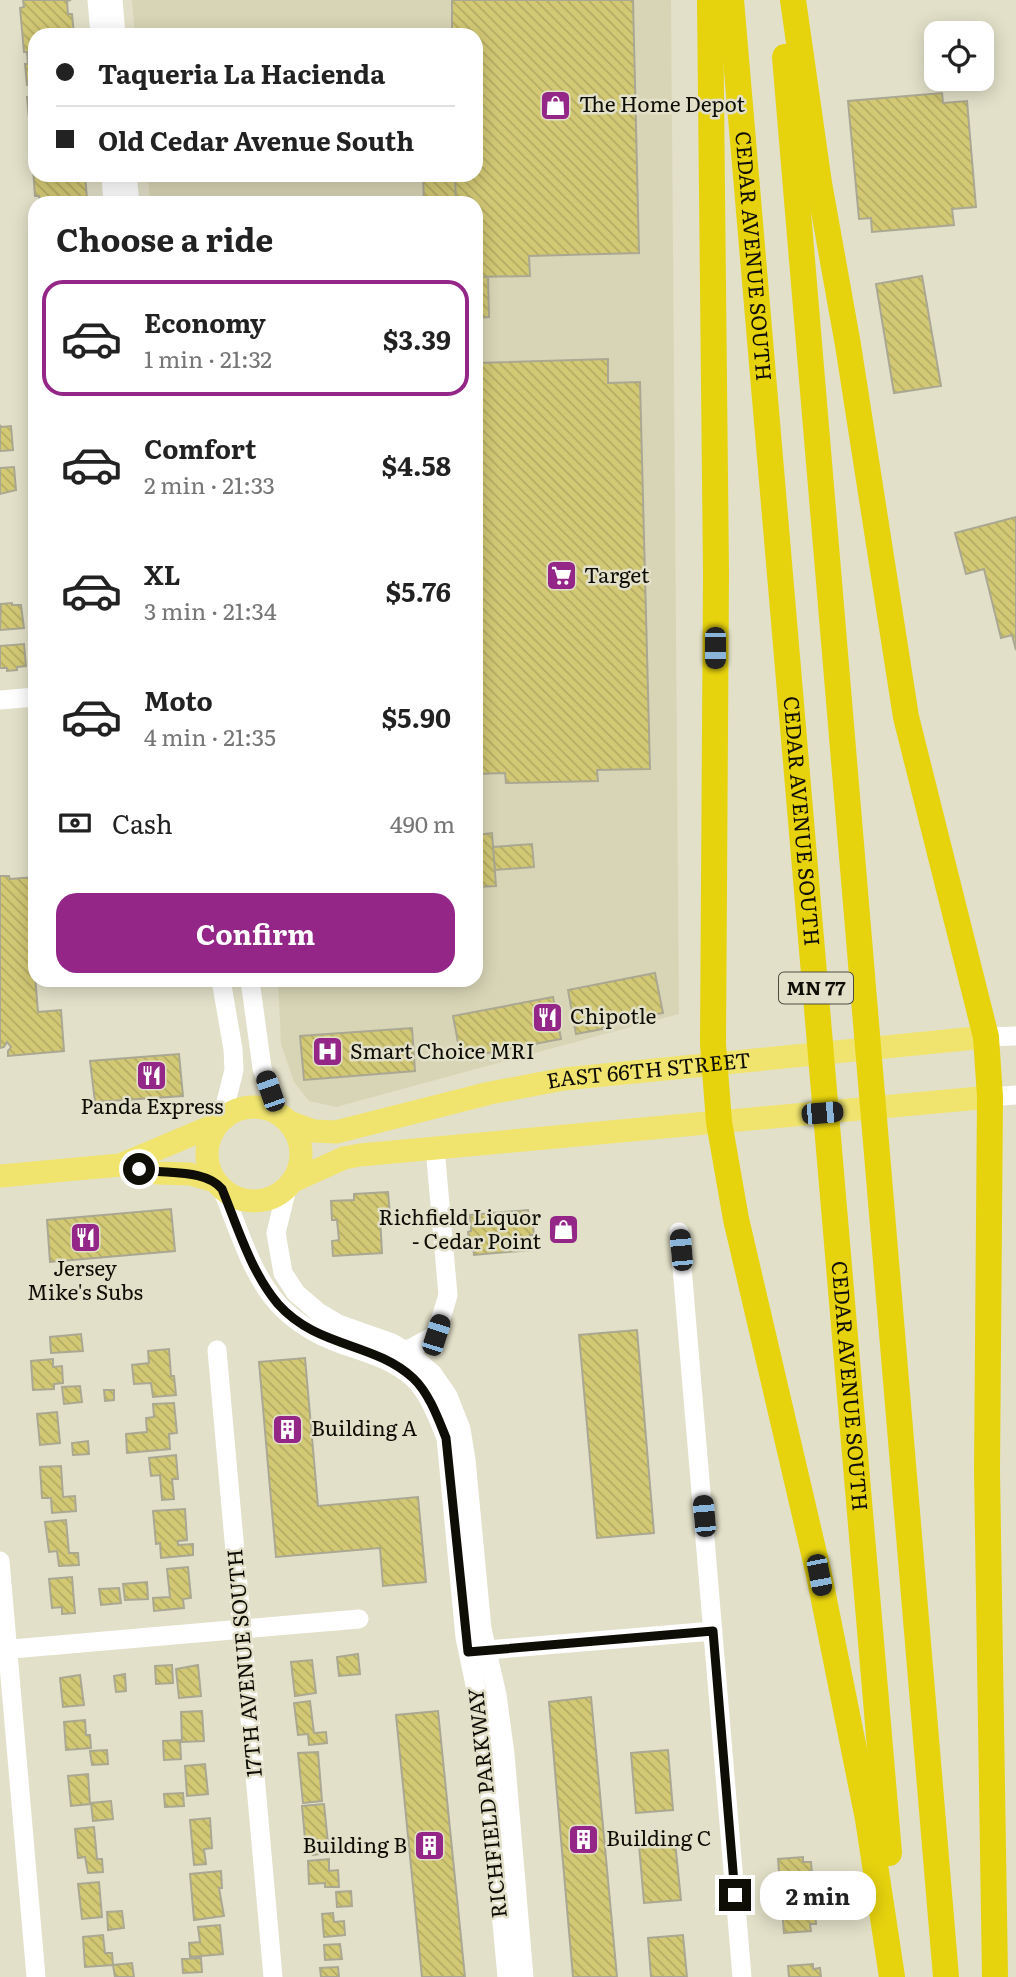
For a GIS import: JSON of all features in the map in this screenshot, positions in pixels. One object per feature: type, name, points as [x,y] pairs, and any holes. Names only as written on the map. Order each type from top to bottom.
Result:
[{"type":"highway","points":[[710,0],[716,574],[713,1044],[719,1122],[736,1219],[822,1589],[868,1819],[891,1977]]},
{"type":"highway","name":"CEDAR AVENUE SOUTH","points":[[731,0],[900,1977]]},
{"type":"highway","name":"MN 77","points":[[780,0],[946,1977]]},
{"type":"highway","points":[[793,0],[819,183],[848,345],[906,718],[986,1037],[990,1097],[986,1471],[995,1977]]},
{"type":"main road","name":"EAST 66TH STREET","points":[[283,1117],[314,1131],[336,1132],[490,1093],[559,1080],[986,1037]]},
{"type":"main road","points":[[0,1176],[120,1165],[157,1173],[190,1174],[219,1185],[234,1197],[248,1201],[262,1200],[275,1196],[290,1184],[344,1158],[990,1097]]},
{"type":"main road","points":[[120,1165],[220,1121],[235,1110],[264,1107],[283,1117],[298,1135],[300,1166],[290,1184]]},
{"type":"main road","points":[[219,1185],[208,1167],[206,1152],[209,1138],[220,1121]]},
{"type":"street","points":[[97,0],[99,28]]},
{"type":"street","points":[[113,0],[115,28]]},
{"type":"street","points":[[0,700],[28,698]]},
{"type":"street","points":[[220,1121],[234,1070],[222,987]]},
{"type":"street","points":[[250,987],[262,1068],[283,1117]]},
{"type":"street","name":"EAST 66TH STREET","points":[[986,1037],[1016,1035]]},
{"type":"street","points":[[990,1097],[1016,1095]]},
{"type":"street","points":[[406,1351],[436,1335],[447,1295],[435,1148]]},
{"type":"street","name":"RICHFIELD PARKWAY","points":[[290,1184],[276,1233],[283,1273],[296,1293],[318,1312],[338,1324],[392,1343],[406,1351],[432,1373],[448,1396],[461,1430],[466,1460],[477,1651],[507,1977]]},
{"type":"street","name":"RICHFIELD PARKWAY","points":[[219,1185],[260,1278],[279,1305],[310,1330],[388,1360],[414,1379],[436,1412],[446,1438],[450,1461],[477,1651],[496,1695],[505,1754],[524,1977]]},
{"type":"street","points":[[679,1233],[742,1977]]},
{"type":"street","name":"17TH AVENUE SOUTH","points":[[217,1350],[273,1977]]},
{"type":"street","points":[[0,1561],[4,1650],[36,1977]]},
{"type":"street","points":[[4,1650],[359,1619]]},
{"type":"street","points":[[477,1651],[713,1631]]},
{"type":"shaded area","points":[[132,0],[671,0],[679,1014],[336,1107],[309,1101],[294,1082],[281,1044],[278,987],[483,987],[483,196],[150,196],[148,182],[483,182],[483,28],[134,28]]},
{"type":"building","points":[[23,0],[71,0],[67,1],[68,14],[72,14],[73,28],[28,28],[28,64],[27,52],[24,52],[20,8],[24,7]]},
{"type":"building","name":"The Home Depot","points":[[452,0],[633,0],[639,253],[529,256],[530,276],[483,277],[483,196],[456,196],[455,182],[483,182],[483,28],[452,28]]},
{"type":"building","points":[[25,64],[28,64],[27,85]]},
{"type":"building","points":[[942,93],[943,103],[967,101],[976,207],[952,209],[954,225],[872,232],[871,218],[859,219],[848,101]]},
{"type":"building","points":[[34,182],[86,182],[87,196],[35,196]]},
{"type":"building","points":[[423,182],[455,182],[456,196],[424,196]]},
{"type":"building","points":[[922,276],[941,386],[894,393],[876,284]]},
{"type":"building","points":[[483,277],[488,277],[489,317],[483,317]]},
{"type":"building","name":"Target","points":[[608,359],[608,383],[640,382],[650,769],[597,770],[598,781],[506,783],[505,773],[483,774],[483,363]]},
{"type":"building","points":[[0,425],[11,426],[13,450],[0,451]]},
{"type":"building","points":[[14,467],[16,490],[0,494],[0,468]]},
{"type":"building","points":[[1016,517],[1016,650],[1012,635],[1001,638],[984,569],[966,574],[955,533]]},
{"type":"building","points":[[1,604],[21,605],[24,628],[0,630]]},
{"type":"building","points":[[24,644],[26,666],[7,671],[7,668],[0,668],[0,646]]},
{"type":"building","points":[[492,833],[496,886],[483,887],[483,834]]},
{"type":"building","points":[[532,844],[534,867],[495,870],[493,847]]},
{"type":"building","points":[[0,876],[9,876],[10,879],[28,878],[28,987],[36,987],[38,1012],[61,1010],[64,1051],[8,1056],[11,1047],[7,1042],[0,1048]]},
{"type":"building","points":[[655,973],[663,1013],[604,1024],[602,1029],[576,1034],[568,990]]},
{"type":"building","points":[[553,997],[561,1039],[461,1058],[453,1016]]},
{"type":"building","points":[[412,1028],[415,1071],[304,1080],[300,1036]]},
{"type":"building","points":[[179,1054],[183,1096],[95,1102],[90,1061]]},
{"type":"building","points":[[388,1192],[390,1215],[380,1216],[382,1253],[333,1256],[332,1241],[339,1240],[337,1220],[332,1220],[331,1201],[354,1200],[354,1194]]},
{"type":"building","points":[[171,1209],[175,1251],[50,1262],[47,1220]]},
{"type":"building","points":[[528,1210],[529,1226],[533,1226],[534,1235],[530,1235],[531,1250],[474,1255],[472,1239],[469,1239],[468,1232],[471,1231],[470,1215]]},
{"type":"building","points":[[637,1330],[654,1533],[597,1538],[579,1335]]},
{"type":"building","points":[[81,1334],[83,1351],[51,1353],[50,1337]]},
{"type":"building","points":[[169,1349],[176,1395],[153,1397],[151,1383],[134,1384],[132,1365],[149,1363],[148,1351]]},
{"type":"building","name":"Building A","points":[[305,1358],[318,1506],[418,1497],[426,1582],[383,1586],[380,1548],[276,1557],[259,1362]]},
{"type":"building","points":[[53,1359],[53,1367],[62,1366],[63,1383],[54,1384],[54,1389],[33,1390],[31,1361]]},
{"type":"building","points":[[80,1386],[82,1402],[64,1404],[62,1387]]},
{"type":"building","points":[[104,1390],[114,1390],[114,1400],[105,1401]]},
{"type":"building","points":[[174,1403],[177,1433],[169,1434],[170,1449],[127,1453],[126,1434],[147,1432],[146,1418],[154,1417],[153,1404]]},
{"type":"building","points":[[57,1412],[60,1443],[40,1445],[37,1414]]},
{"type":"building","points":[[88,1441],[89,1454],[73,1455],[72,1443]]},
{"type":"building","points":[[176,1455],[178,1479],[172,1479],[174,1499],[162,1500],[160,1475],[151,1476],[149,1458]]},
{"type":"building","points":[[61,1466],[63,1497],[75,1496],[76,1511],[52,1513],[51,1498],[42,1498],[40,1467]]},
{"type":"building","points":[[185,1509],[187,1540],[178,1541],[178,1545],[193,1544],[193,1555],[161,1558],[160,1543],[156,1544],[153,1511]]},
{"type":"building","points":[[66,1520],[69,1553],[78,1553],[79,1565],[59,1566],[57,1551],[49,1552],[45,1522]]},
{"type":"building","points":[[188,1567],[191,1598],[183,1599],[184,1608],[154,1611],[153,1598],[170,1597],[167,1569]]},
{"type":"building","points":[[72,1577],[75,1613],[62,1614],[62,1607],[52,1608],[49,1579]]},
{"type":"building","points":[[147,1582],[148,1599],[125,1600],[123,1584]]},
{"type":"building","points":[[119,1588],[121,1603],[101,1605],[99,1589]]},
{"type":"building","points":[[358,1654],[360,1674],[339,1676],[337,1657]]},
{"type":"building","points":[[312,1660],[316,1693],[295,1696],[291,1662]]},
{"type":"building","points":[[172,1665],[173,1683],[156,1684],[155,1666]]},
{"type":"building","points":[[198,1665],[201,1696],[179,1698],[176,1669]]},
{"type":"building","points":[[125,1674],[126,1691],[116,1692],[114,1676]]},
{"type":"building","points":[[80,1675],[84,1705],[63,1707],[60,1678]]},
{"type":"building","name":"Building C","points":[[591,1697],[617,1977],[573,1977],[549,1702]]},
{"type":"building","points":[[310,1701],[314,1733],[326,1732],[327,1743],[309,1745],[308,1734],[298,1735],[294,1703]]},
{"type":"building","points":[[202,1711],[204,1741],[182,1742],[181,1712]]},
{"type":"building","name":"Building B","points":[[438,1711],[465,1977],[422,1977],[396,1715]]},
{"type":"building","points":[[85,1720],[86,1735],[90,1735],[91,1748],[66,1750],[64,1722]]},
{"type":"building","points":[[180,1740],[181,1759],[164,1760],[163,1741]]},
{"type":"building","points":[[107,1750],[108,1764],[92,1765],[90,1751]]},
{"type":"building","points":[[668,1750],[673,1810],[636,1813],[631,1753]]},
{"type":"building","points":[[318,1752],[322,1801],[303,1803],[298,1753]]},
{"type":"building","points":[[205,1764],[208,1794],[187,1796],[185,1766]]},
{"type":"building","points":[[88,1774],[90,1804],[71,1806],[68,1776]]},
{"type":"building","points":[[183,1793],[184,1806],[165,1807],[164,1794]]},
{"type":"building","points":[[111,1801],[113,1819],[93,1821],[91,1803]]},
{"type":"building","points":[[324,1804],[329,1853],[313,1855],[311,1839],[305,1839],[302,1806]]},
{"type":"building","points":[[210,1818],[212,1848],[204,1849],[206,1864],[194,1865],[190,1820]]},
{"type":"building","points":[[94,1827],[97,1859],[102,1859],[103,1872],[88,1873],[85,1857],[78,1858],[75,1829]]},
{"type":"building","points":[[675,1842],[681,1900],[644,1903],[639,1845]]},
{"type":"building","points":[[803,1857],[803,1862],[811,1862],[816,1924],[810,1924],[811,1931],[784,1933],[778,1859]]},
{"type":"building","points":[[329,1859],[329,1871],[338,1870],[339,1887],[325,1887],[325,1883],[309,1884],[308,1861]]},
{"type":"building","points":[[221,1871],[222,1888],[219,1888],[224,1916],[194,1920],[190,1874]]},
{"type":"building","points":[[99,1882],[102,1917],[82,1919],[78,1884]]},
{"type":"building","points":[[351,1891],[352,1906],[337,1907],[336,1892]]},
{"type":"building","points":[[122,1911],[124,1928],[108,1930],[107,1912]]},
{"type":"building","points":[[333,1913],[334,1922],[344,1921],[345,1935],[324,1937],[322,1914]]},
{"type":"building","points":[[220,1925],[223,1954],[190,1957],[189,1943],[200,1942],[198,1927]]},
{"type":"building","points":[[103,1935],[105,1953],[112,1953],[113,1965],[85,1967],[83,1937]]},
{"type":"building","points":[[683,1935],[687,1977],[651,1977],[648,1938]]},
{"type":"building","points":[[340,1944],[342,1959],[325,1960],[324,1945]]},
{"type":"building","points":[[201,1958],[202,1972],[183,1973],[182,1959]]},
{"type":"building","points":[[132,1963],[134,1977],[115,1977],[113,1965]]},
{"type":"building","points":[[813,1964],[813,1969],[820,1968],[821,1977],[789,1977],[788,1966]]},
{"type":"building","points":[[338,1967],[339,1977],[321,1977],[320,1968]]},
{"type":"place","name":"The Home Depot","points":[[556,105]]},
{"type":"place","name":"Target","points":[[561,576]]},
{"type":"place","name":"Chipotle","points":[[547,1017]]},
{"type":"place","name":"Smart Choice MRI","points":[[327,1052]]},
{"type":"place","name":"Panda Express","points":[[152,1075]]},
{"type":"place","name":"Richfield Liquor - Cedar Point","points":[[564,1230]]},
{"type":"place","name":"Jersey Mike's Subs","points":[[85,1237]]},
{"type":"place","name":"Building A","points":[[288,1429]]},
{"type":"place","name":"Building C","points":[[583,1839]]},
{"type":"place","name":"Building B","points":[[430,1846]]},
{"type":"route","points":[[139,1169],[157,1173],[190,1174],[215,1181],[222,1189],[260,1278],[279,1305],[310,1330],[388,1360],[414,1379],[436,1412],[446,1438],[468,1652],[713,1631],[735,1895]]}]
